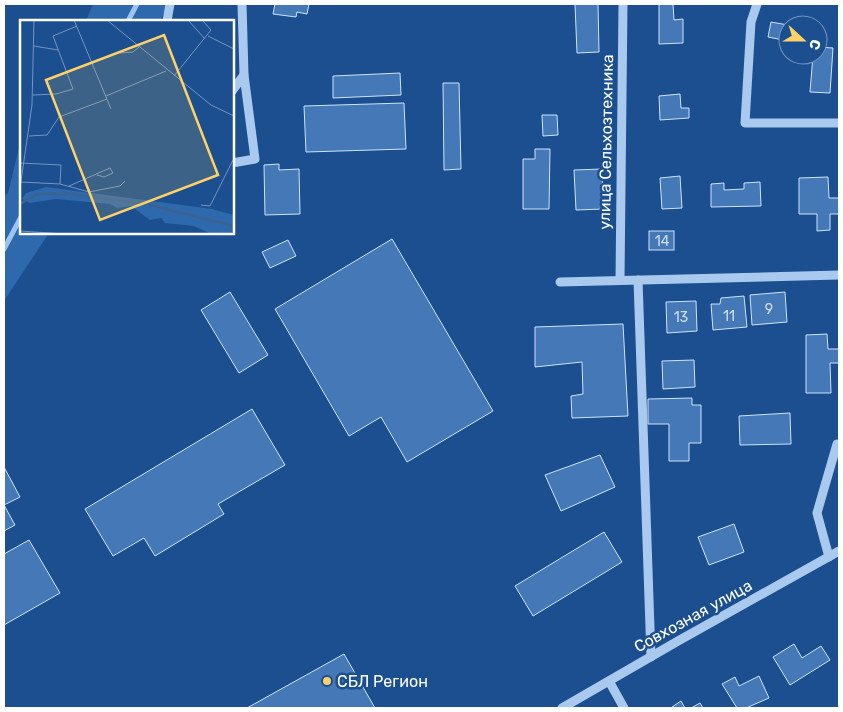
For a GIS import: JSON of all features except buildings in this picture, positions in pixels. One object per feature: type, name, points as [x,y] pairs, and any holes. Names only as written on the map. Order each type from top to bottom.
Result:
[{"type":"street","points":[[167,20],[170,4]]},
{"type":"street","points":[[234,163],[255,159],[244,75],[242,4]]},
{"type":"street","name":"улица Сельхозтехника","points":[[620,280],[623,4]]},
{"type":"street","points":[[758,4],[751,22],[744,123],[839,123]]},
{"type":"street","points":[[234,88],[244,75]]},
{"type":"street","points":[[560,282],[839,275]]},
{"type":"street","points":[[638,280],[650,657]]},
{"type":"street","points":[[829,557],[817,513],[837,444]]},
{"type":"street","name":"Совхозная улица","points":[[562,708],[839,552]]},
{"type":"street","points":[[609,681],[624,708]]},
{"type":"shaded area","points":[[93,4],[169,4],[161,20],[86,20]]},
{"type":"shaded area","points":[[20,143],[20,234],[48,234],[4,301],[4,196],[8,193]]},
{"type":"waterway","points":[[129,20],[137,4]]},
{"type":"waterway","points":[[4,249],[20,219]]},
{"type":"place","name":"СБЛ Регион","points":[[327,681]]}]
